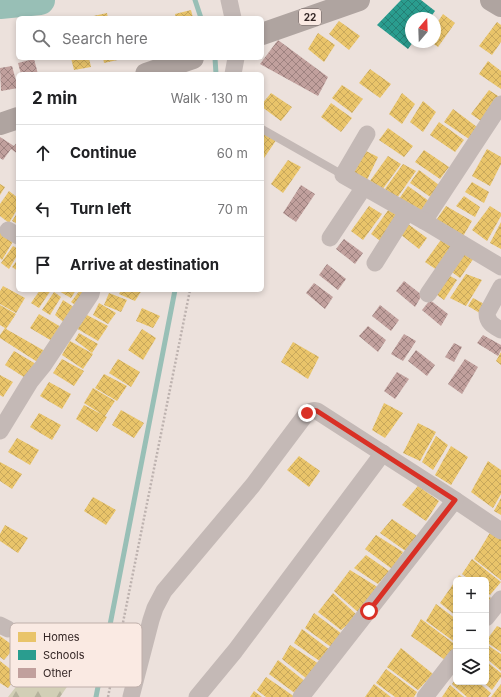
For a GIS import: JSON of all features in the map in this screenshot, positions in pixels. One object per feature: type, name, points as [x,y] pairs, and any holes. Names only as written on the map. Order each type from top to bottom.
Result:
[{"type":"highway","name":"22","points":[[264,33],[359,0]]},
{"type":"highway","points":[[491,0],[501,6]]},
{"type":"highway","points":[[152,72],[187,60]]},
{"type":"highway","points":[[0,124],[16,119]]},
{"type":"street","points":[[229,0],[233,16]]},
{"type":"street","points":[[233,72],[236,60]]},
{"type":"street","points":[[424,221],[501,104]]},
{"type":"street","points":[[367,134],[343,174],[501,268]]},
{"type":"street","points":[[330,238],[364,187]]},
{"type":"street","points":[[375,262],[408,212]]},
{"type":"street","points":[[428,294],[462,244]]},
{"type":"street","points":[[501,287],[487,314],[488,320],[492,325],[501,330]]},
{"type":"street","points":[[0,431],[30,382],[43,366],[92,292]]},
{"type":"street","points":[[142,655],[155,608],[164,591],[310,411],[317,411],[501,531]]},
{"type":"street","points":[[197,697],[235,652],[383,453]]},
{"type":"street","points":[[302,697],[455,500]]},
{"type":"street","points":[[489,614],[501,599]]},
{"type":"street","points":[[425,697],[453,661]]},
{"type":"street","points":[[131,697],[134,687]]},
{"type":"lane","points":[[264,131],[343,174]]},
{"type":"path","points":[[123,623],[190,292]]},
{"type":"path","points":[[108,697],[110,687]]},
{"type":"green space","points":[[16,687],[67,687],[60,697],[8,697]]},
{"type":"building: Homes","points":[[191,10],[192,16],[176,16],[175,14]]},
{"type":"building: Homes","points":[[107,13],[108,16],[94,16]]},
{"type":"building: Homes","points":[[443,14],[455,23],[441,43],[441,17]]},
{"type":"building: Homes","points":[[339,21],[360,36],[349,50],[329,34]]},
{"type":"building: Homes","points":[[497,22],[501,25],[501,42],[492,55],[479,46]]},
{"type":"building: Homes","points":[[318,33],[335,45],[324,62],[308,49]]},
{"type":"building: Homes","points":[[72,60],[89,60],[91,67],[74,70]]},
{"type":"building: Homes","points":[[103,60],[118,60],[104,63]]},
{"type":"building: Homes","points":[[488,61],[501,71],[501,89],[479,74]]},
{"type":"building: Homes","points":[[370,69],[391,84],[380,98],[359,83]]},
{"type":"building: Homes","points":[[342,85],[363,99],[352,113],[332,98]]},
{"type":"building: Homes","points":[[489,90],[501,98],[484,123],[471,114]]},
{"type":"building: Homes","points":[[271,93],[292,107],[281,121],[264,108],[264,102]]},
{"type":"building: Homes","points":[[402,93],[415,104],[402,124],[389,114]]},
{"type":"building: Homes","points":[[423,101],[436,112],[423,132],[410,122]]},
{"type":"building: Homes","points":[[331,103],[352,118],[341,132],[321,117]]},
{"type":"building: Homes","points":[[453,109],[477,127],[469,139],[444,122]]},
{"type":"building: Homes","points":[[439,122],[464,140],[455,152],[430,135]]},
{"type":"building: Homes","points":[[388,128],[413,146],[404,157],[379,140]]},
{"type":"building: Homes","points":[[264,132],[277,139],[264,158]]},
{"type":"building: Homes","points":[[487,149],[501,157],[501,164],[490,186],[472,176]]},
{"type":"building: Homes","points":[[364,150],[378,157],[365,184],[351,177]]},
{"type":"building: Homes","points":[[424,150],[449,167],[440,179],[415,162]]},
{"type":"building: Homes","points":[[388,156],[401,164],[382,190],[370,181]]},
{"type":"building: Homes","points":[[288,160],[301,167],[283,193],[271,184]]},
{"type":"building: Homes","points":[[403,164],[416,171],[397,198],[385,189]]},
{"type":"building: Homes","points":[[419,170],[443,188],[435,200],[410,183]]},
{"type":"building: Homes","points":[[472,182],[489,192],[484,203],[465,192]]},
{"type":"building: Homes","points":[[0,184],[5,187],[0,195]]},
{"type":"building: Homes","points":[[408,186],[433,204],[424,216],[399,199]]},
{"type":"building: Homes","points":[[9,191],[16,196],[16,211],[9,223],[0,216],[0,204]]},
{"type":"building: Homes","points":[[464,196],[480,207],[475,217],[456,206]]},
{"type":"building: Homes","points":[[369,206],[382,214],[363,240],[351,231]]},
{"type":"building: Homes","points":[[446,206],[472,221],[462,238],[435,222]]},
{"type":"building: Homes","points":[[490,206],[501,213],[501,216],[487,241],[472,230]]},
{"type":"building: Homes","points":[[389,209],[402,217],[383,243],[371,234]]},
{"type":"building: Homes","points":[[16,215],[16,223],[12,221]]},
{"type":"building: Homes","points":[[501,222],[501,249],[490,243]]},
{"type":"building: Homes","points":[[408,224],[427,238],[419,249],[400,234]]},
{"type":"building: Homes","points":[[0,230],[15,238],[2,260],[0,258]]},
{"type":"building: Homes","points":[[443,237],[456,245],[440,272],[425,262]]},
{"type":"building: Homes","points":[[13,246],[16,248],[16,257],[9,269],[1,263]]},
{"type":"building: Homes","points":[[462,251],[474,258],[460,278],[449,270]]},
{"type":"building: Homes","points":[[16,262],[16,270],[12,267]]},
{"type":"building: Homes","points":[[445,273],[457,280],[444,300],[433,292]]},
{"type":"building: Homes","points":[[466,274],[482,280],[466,306],[450,298]]},
{"type":"building: Homes","points":[[3,286],[25,298],[16,313],[0,304],[0,291]]},
{"type":"building: Homes","points":[[39,292],[50,292],[39,308],[31,303]]},
{"type":"building: Homes","points":[[54,292],[61,297],[50,315],[42,310]]},
{"type":"building: Homes","points":[[60,292],[75,292],[71,298]]},
{"type":"building: Homes","points":[[78,292],[90,292],[79,308],[71,302]]},
{"type":"building: Homes","points":[[120,292],[141,292],[135,301],[119,294]]},
{"type":"building: Homes","points":[[109,293],[127,300],[121,312],[104,305]]},
{"type":"building: Homes","points":[[473,298],[488,306],[483,315],[468,306]]},
{"type":"building: Homes","points":[[63,300],[77,309],[66,324],[55,315]]},
{"type":"building: Homes","points":[[99,303],[116,313],[108,324],[93,315]]},
{"type":"building: Homes","points":[[0,305],[16,314],[6,329],[50,354],[42,365],[0,338],[0,335],[5,328],[0,325]]},
{"type":"building: Homes","points":[[142,308],[160,316],[153,328],[136,321]]},
{"type":"building: Homes","points":[[39,314],[61,327],[52,341],[30,328]]},
{"type":"building: Homes","points":[[85,314],[108,326],[98,341],[76,328]]},
{"type":"building: Homes","points":[[142,329],[156,338],[143,360],[128,350]]},
{"type":"building: Homes","points":[[79,333],[98,344],[92,353],[75,340]]},
{"type":"building: Homes","points":[[70,341],[93,354],[83,369],[62,355]]},
{"type":"building: Homes","points":[[293,342],[319,357],[308,379],[281,362]]},
{"type":"building: Homes","points":[[14,351],[36,364],[27,379],[5,365]]},
{"type":"building: Homes","points":[[501,352],[501,365],[496,361]]},
{"type":"building: Homes","points":[[62,359],[84,371],[74,386],[53,373]]},
{"type":"building: Homes","points":[[118,359],[140,372],[131,387],[109,373]]},
{"type":"building: Homes","points":[[104,374],[127,386],[117,401],[95,388]]},
{"type":"building: Homes","points":[[0,375],[13,382],[3,397],[0,395]]},
{"type":"building: Homes","points":[[49,382],[71,394],[62,409],[40,396]]},
{"type":"building: Homes","points":[[93,388],[115,401],[97,432],[76,419],[84,405],[103,415],[84,403]]},
{"type":"building: Homes","points":[[384,403],[403,413],[385,438],[372,430]]},
{"type":"building: Homes","points":[[121,410],[144,423],[134,438],[112,425]]},
{"type":"building: Homes","points":[[39,413],[61,425],[52,440],[30,427]]},
{"type":"building: Homes","points":[[418,423],[436,432],[420,461],[403,453]]},
{"type":"building: Homes","points":[[436,436],[448,445],[433,470],[422,462]]},
{"type":"building: Homes","points":[[17,438],[39,450],[30,465],[8,452]]},
{"type":"building: Homes","points":[[451,446],[468,457],[451,485],[435,475]]},
{"type":"building: Homes","points":[[299,456],[320,471],[309,487],[287,470]]},
{"type":"building: Homes","points":[[488,461],[501,470],[501,494],[493,508],[471,492]]},
{"type":"building: Homes","points":[[0,462],[22,474],[12,489],[0,481]]},
{"type":"building: Homes","points":[[418,486],[439,501],[426,521],[402,505]]},
{"type":"building: Homes","points":[[93,497],[116,510],[106,525],[84,511]]},
{"type":"building: Homes","points":[[501,498],[501,515],[494,511]]},
{"type":"building: Homes","points":[[392,519],[417,536],[407,552],[380,533]]},
{"type":"building: Homes","points":[[5,525],[28,538],[18,553],[0,541],[0,534]]},
{"type":"building: Homes","points":[[491,531],[501,537],[501,580],[474,559]]},
{"type":"building: Homes","points":[[376,535],[403,552],[392,569],[365,549]]},
{"type":"building: Homes","points":[[366,555],[389,571],[378,584],[354,568]]},
{"type":"building: Homes","points":[[472,559],[501,582],[490,595],[489,577],[466,577],[462,574]]},
{"type":"building: Homes","points":[[350,570],[379,588],[360,614],[334,591]]},
{"type":"building: Homes","points":[[453,584],[453,614],[440,603]]},
{"type":"building: Homes","points":[[333,593],[358,616],[341,630],[318,612]]},
{"type":"building: Homes","points":[[436,604],[453,617],[453,641],[426,621]]},
{"type":"building: Homes","points":[[314,613],[342,634],[331,647],[305,628]]},
{"type":"building: Homes","points":[[421,619],[453,643],[453,651],[445,660],[411,636]]},
{"type":"building: Homes","points":[[497,626],[501,628],[501,652],[489,644],[489,637]]},
{"type":"building: Homes","points":[[302,629],[330,650],[321,662],[294,643]]},
{"type":"building: Homes","points":[[0,636],[10,643],[10,653],[4,660],[0,657]]},
{"type":"building: Homes","points":[[290,645],[319,664],[307,679],[282,659]]},
{"type":"building: Homes","points":[[489,646],[501,654],[501,671],[489,661]]},
{"type":"building: Homes","points":[[401,648],[433,674],[418,690],[387,667]]},
{"type":"building: Homes","points":[[278,660],[306,682],[296,694],[269,674]]},
{"type":"building: Homes","points":[[0,661],[10,669],[10,685],[8,688],[0,683]]},
{"type":"building: Homes","points":[[489,663],[501,673],[501,677],[492,690],[486,685],[489,685]]},
{"type":"building: Homes","points":[[386,669],[417,692],[414,697],[395,697],[376,683]]},
{"type":"building: Homes","points":[[266,677],[295,697],[266,697],[257,690]]},
{"type":"building: Homes","points":[[374,684],[391,697],[365,697]]},
{"type":"building: Homes","points":[[501,684],[501,697],[491,697]]},
{"type":"building: Homes","points":[[450,685],[464,697],[442,697]]},
{"type":"building: Homes","points":[[453,685],[482,685],[491,693],[488,697],[467,697]]},
{"type":"building: Homes","points":[[254,691],[262,697],[250,697]]},
{"type":"building: Schools","points":[[401,0],[421,0],[435,11],[405,12],[405,47],[377,25]]},
{"type":"building: Other","points":[[278,40],[328,77],[318,96],[260,64]]},
{"type":"building: Other","points":[[34,60],[37,72],[20,72],[18,63]]},
{"type":"building: Other","points":[[12,66],[16,81],[16,88],[1,91],[0,68]]},
{"type":"building: Other","points":[[0,137],[14,146],[16,144],[16,153],[11,149],[3,160],[0,158]]},
{"type":"building: Other","points":[[301,185],[315,194],[296,222],[283,213]]},
{"type":"building: Other","points":[[344,239],[363,253],[355,264],[336,249]]},
{"type":"building: Other","points":[[327,264],[346,279],[338,290],[319,275]]},
{"type":"building: Other","points":[[404,281],[422,295],[415,307],[396,291]]},
{"type":"building: Other","points":[[314,283],[333,297],[325,309],[306,293]]},
{"type":"building: Other","points":[[430,300],[448,314],[441,326],[422,310]]},
{"type":"building: Other","points":[[380,305],[399,320],[391,331],[372,316]]},
{"type":"building: Other","points":[[368,326],[386,340],[378,352],[359,336]]},
{"type":"building: Other","points":[[404,334],[416,341],[403,361],[391,354]]},
{"type":"building: Other","points":[[483,335],[501,345],[501,350],[498,356],[477,343]]},
{"type":"building: Other","points":[[454,343],[462,347],[454,362],[445,357]]},
{"type":"building: Other","points":[[416,350],[435,365],[427,376],[408,361]]},
{"type":"building: Other","points":[[465,359],[478,367],[462,394],[448,384]]},
{"type":"building: Other","points":[[397,372],[409,379],[395,399],[384,391]]},
{"type":"waterway","points":[[0,4],[40,0]]},
{"type":"waterway","points":[[195,0],[200,16]]},
{"type":"waterway","points":[[215,60],[216,72]]},
{"type":"waterway","points":[[110,623],[175,292]]},
{"type":"waterway","points":[[96,697],[98,687]]},
{"type":"route","points":[[307,413],[314,410],[317,411],[455,500],[369,611]]}]
